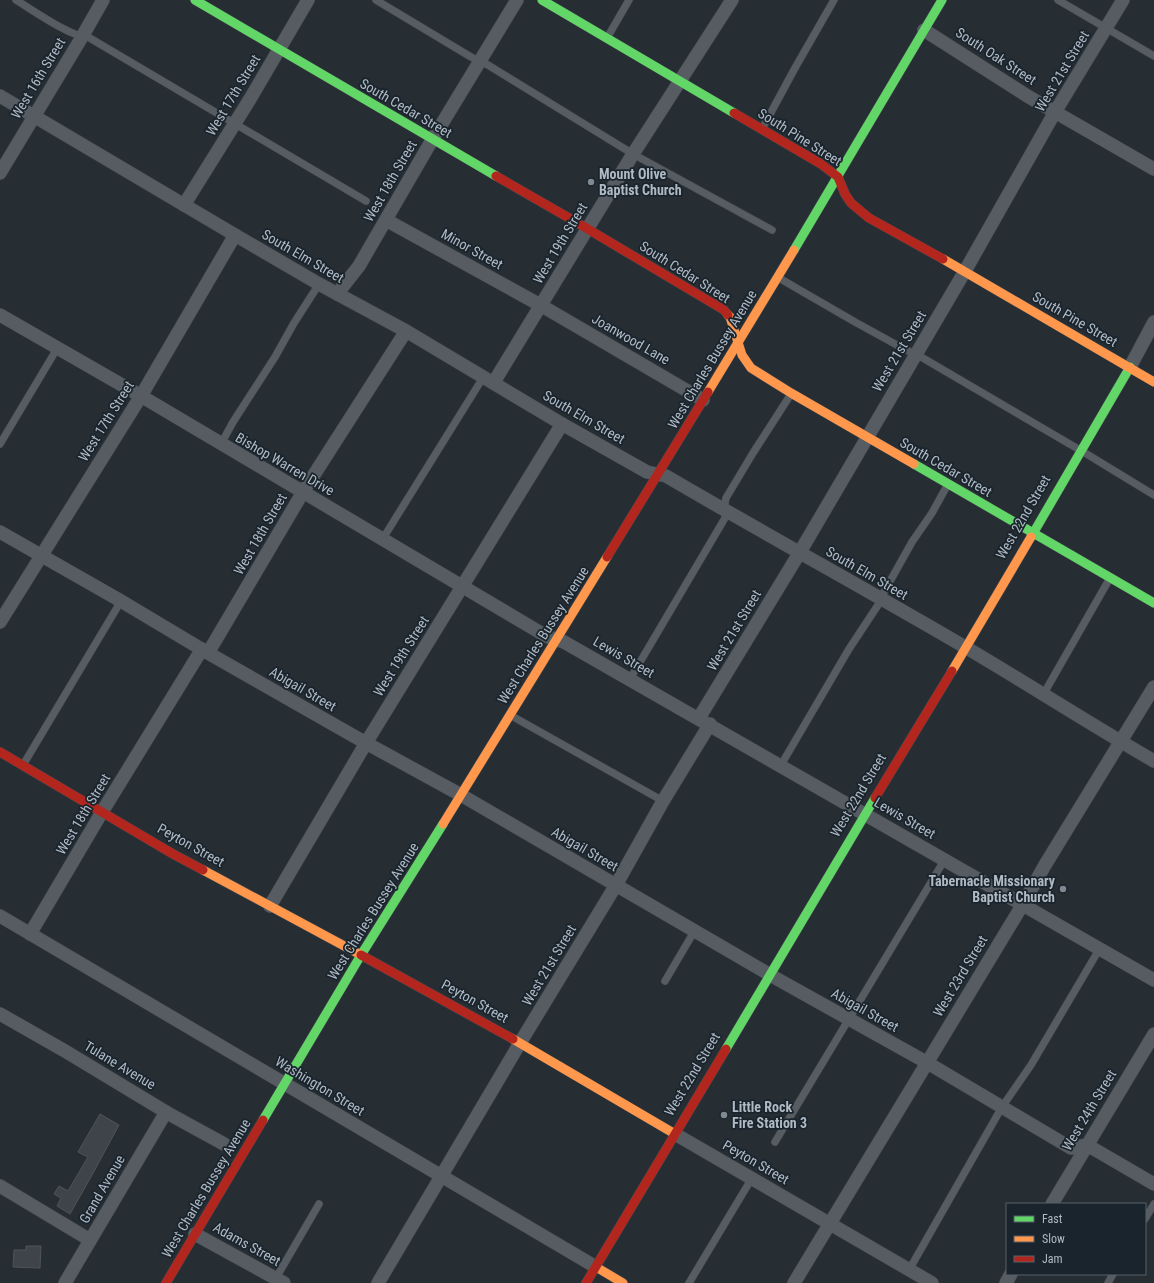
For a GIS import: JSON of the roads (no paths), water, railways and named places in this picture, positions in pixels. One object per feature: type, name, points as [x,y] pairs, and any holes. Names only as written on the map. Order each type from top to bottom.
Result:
[{"type":"street","name":"West 16th Street","points":[[0,173],[103,0]]},
{"type":"street","name":"South Cedar Street","points":[[195,0],[724,310],[730,317],[738,344],[745,360],[751,368],[791,393],[1154,603]]},
{"type":"street","name":"West 17th Street","points":[[184,205],[308,0]]},
{"type":"street","name":"West 18th Street","points":[[337,294],[359,266],[432,140],[518,0]]},
{"type":"street","name":"South Pine Street","points":[[542,0],[821,164],[838,177],[845,194],[851,203],[869,218],[965,271],[1130,366],[1154,382]]},
{"type":"street","name":"West 19th Street","points":[[489,379],[542,306],[633,154],[681,82],[732,0]]},
{"type":"street","name":"West Charles Bussey Avenue","points":[[166,1283],[361,955],[738,344],[838,177],[940,0]]},
{"type":"street","name":"West 21st Street","points":[[378,1283],[520,1043],[616,885],[664,801],[705,721],[800,552],[965,271],[1055,112],[1124,0]]},
{"type":"street","name":"South Oak Street","points":[[924,30],[1055,112],[1154,169]]},
{"type":"street","name":"South Elm Street","points":[[0,96],[319,284],[406,331],[489,379],[562,424],[647,472],[666,476],[882,599],[1154,761]]},
{"type":"street","name":"Minor Street","points":[[386,220],[542,306]]},
{"type":"street","name":"West 17th Street","points":[[0,622],[141,396],[235,235]]},
{"type":"street","name":"Joanwood Lane","points":[[542,306],[703,400]]},
{"type":"street","name":"Bishop Warren Drive","points":[[0,315],[58,347],[382,540],[555,640]]},
{"type":"street","name":"West 22nd Street","points":[[586,1283],[865,814],[966,648],[1154,322]]},
{"type":"street","name":"West 18th Street","points":[[30,934],[102,812],[406,331]]},
{"type":"street","name":"West 19th Street","points":[[270,906],[366,743],[562,424]]},
{"type":"street","name":"Abigail Street","points":[[0,532],[205,651],[366,743],[461,795],[770,974],[926,1062],[1071,1148],[1087,1145]]},
{"type":"street","name":"Lewis Street","points":[[555,640],[564,642],[705,721],[1154,980]]},
{"type":"street","name":"West 23rd Street","points":[[794,1283],[926,1062],[1154,687]]},
{"type":"street","name":"Peyton Street","points":[[0,752],[173,854],[361,955],[520,1043],[932,1283]]},
{"type":"street","name":"Washington Street","points":[[0,916],[623,1283]]},
{"type":"street","name":"Tulane Avenue","points":[[0,1014],[166,1112],[224,1144]]},
{"type":"street","name":"West 24th Street","points":[[1053,1203],[1154,1034]]},
{"type":"street","name":"Grand Avenue","points":[[65,1283],[166,1112]]},
{"type":"street","points":[[1087,1145],[1154,1184]]},
{"type":"street","points":[[0,1186],[90,1240]]},
{"type":"street","name":"Adams Street","points":[[195,1234],[280,1281]]},
{"type":"lane","points":[[16,0],[61,27],[82,37],[88,37],[366,201]]},
{"type":"lane","points":[[376,0],[472,57],[481,60],[633,154],[772,230]]},
{"type":"lane","points":[[607,38],[629,0]]},
{"type":"lane","points":[[762,129],[834,0]]},
{"type":"lane","points":[[1058,0],[1154,56]]},
{"type":"lane","points":[[777,277],[855,322],[916,354],[1081,450],[1154,495]]},
{"type":"lane","points":[[220,444],[319,284]]},
{"type":"lane","points":[[0,444],[58,347]]},
{"type":"lane","points":[[382,540],[489,379]]},
{"type":"lane","points":[[630,679],[726,518],[726,498],[752,453],[791,393]]},
{"type":"lane","points":[[781,765],[848,649],[882,599],[884,592],[912,542],[932,513],[948,484]]},
{"type":"lane","points":[[1043,695],[1110,578]]},
{"type":"lane","points":[[23,765],[121,601]]},
{"type":"lane","points":[[510,715],[664,801]]},
{"type":"lane","points":[[775,1142],[945,859]]},
{"type":"lane","points":[[665,981],[695,930]]},
{"type":"lane","points":[[909,1270],[1002,1107],[1032,1065],[1100,948]]},
{"type":"lane","points":[[690,1283],[752,1178]]},
{"type":"lane","points":[[280,1281],[319,1204]]},
{"type":"lane","points":[[1146,1217],[1154,1204]]},
{"type":"place","name":"Mount Olive Baptist Church","points":[[591,182]]},
{"type":"place","name":"Tabernacle Missionary Baptist Church","points":[[1063,889]]},
{"type":"place","name":"Little Rock Fire Station 3","points":[[724,1115]]}]
